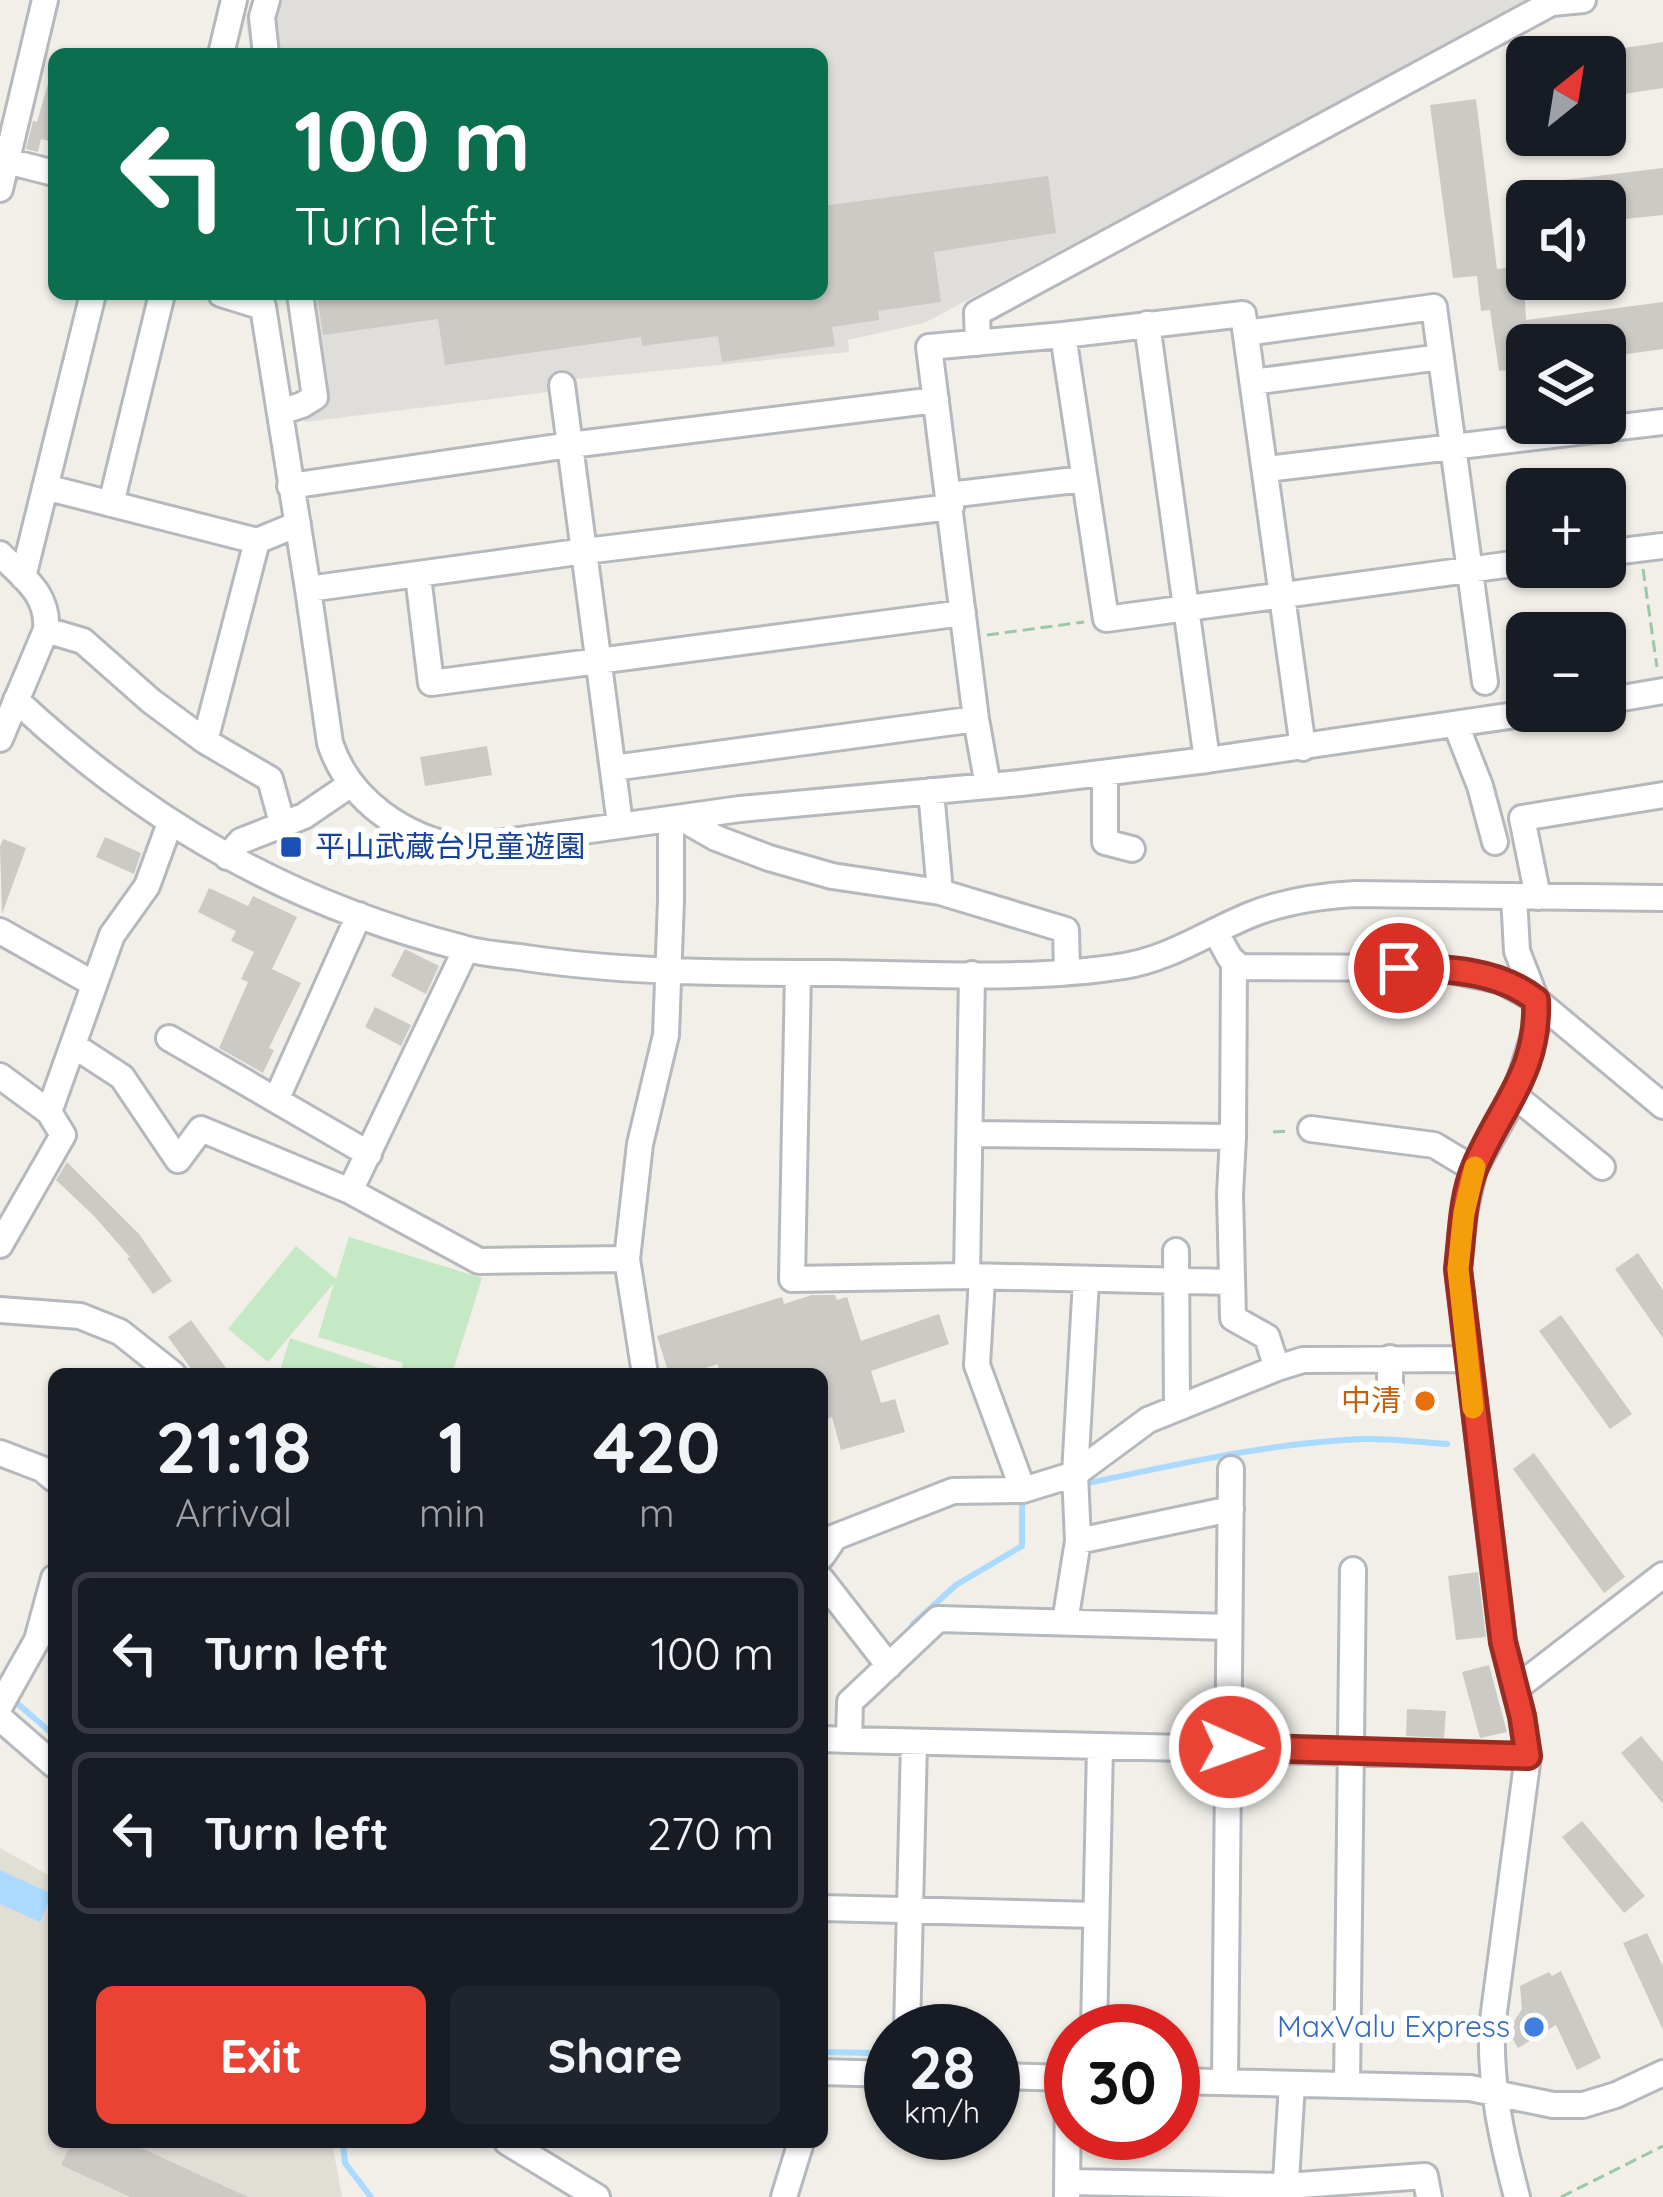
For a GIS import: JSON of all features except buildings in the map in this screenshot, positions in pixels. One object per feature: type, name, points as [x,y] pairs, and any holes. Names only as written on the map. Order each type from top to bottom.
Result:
[{"type":"street","points":[[0,189],[45,0]]},
{"type":"street","points":[[222,48],[234,0]]},
{"type":"street","points":[[265,48],[262,17],[267,0]]},
{"type":"street","points":[[978,343],[977,313],[1555,1],[1582,0]]},
{"type":"street","points":[[4,158],[48,171]]},
{"type":"street","points":[[22,577],[92,300]]},
{"type":"street","points":[[110,504],[161,300]]},
{"type":"street","points":[[240,300],[263,307],[335,760],[369,803],[426,839],[463,848],[740,809],[988,786],[1303,748],[1506,717]]},
{"type":"street","points":[[280,412],[315,397],[301,300]]},
{"type":"street","points":[[1246,333],[1434,307],[1485,682]]},
{"type":"street","points":[[988,786],[929,347],[1243,314],[1303,748]]},
{"type":"street","points":[[1147,324],[1207,760]]},
{"type":"street","points":[[1063,335],[1106,620],[1506,564]]},
{"type":"street","points":[[1253,382],[1441,357]]},
{"type":"street","points":[[562,386],[620,824]]},
{"type":"street","points":[[290,486],[570,445],[936,400]]},
{"type":"street","points":[[1267,469],[1663,422]]},
{"type":"street","points":[[308,589],[1083,479]]},
{"type":"street","points":[[45,487],[257,541],[298,524]]},
{"type":"street","points":[[205,741],[257,541]]},
{"type":"street","points":[[0,554],[42,599],[47,613],[46,630],[0,737]]},
{"type":"street","points":[[418,576],[431,683],[598,661],[965,625]]},
{"type":"street","points":[[46,630],[83,641],[205,741],[270,779],[283,826]]},
{"type":"street","points":[[1626,697],[1662,691]]},
{"type":"street","points":[[16,700],[79,756],[170,823],[304,895],[466,949],[573,965],[798,973],[1067,973],[1129,966],[1252,914],[1317,897],[1663,898]]},
{"type":"street","points":[[613,768],[976,718]]},
{"type":"street","points":[[1456,725],[1495,842]]},
{"type":"street","points":[[1105,772],[1106,842],[1132,849]]},
{"type":"street","points":[[226,856],[254,834],[283,826],[351,784]]},
{"type":"street","points":[[931,791],[940,892]]},
{"type":"street","points":[[1513,2196],[1493,2092],[1492,2027],[1528,1756],[1503,1642],[1458,1269],[1474,1168],[1515,1096],[1537,1025],[1536,1000],[1517,951],[1526,897],[1522,818],[1663,794]]},
{"type":"street","points":[[676,818],[769,859],[832,876],[940,892],[1066,930],[1067,973]]},
{"type":"street","points":[[644,1368],[627,1259],[640,1144],[666,1035],[676,818]]},
{"type":"street","points":[[49,1112],[112,935],[147,886],[170,823]]},
{"type":"street","points":[[276,1100],[358,915]]},
{"type":"street","points":[[0,931],[94,984]]},
{"type":"street","points":[[1215,931],[1240,967],[1439,968],[1500,980],[1536,1000],[1663,1106]]},
{"type":"street","points":[[350,1191],[466,949]]},
{"type":"street","points":[[1234,962],[1233,1318],[1267,1337],[1277,1368]]},
{"type":"street","points":[[798,973],[792,1279],[1231,1282]]},
{"type":"street","points":[[971,974],[977,1365],[1024,1490]]},
{"type":"street","points":[[169,1038],[369,1154]]},
{"type":"street","points":[[73,1045],[122,1077],[178,1160],[201,1129],[350,1191],[479,1261],[627,1259]]},
{"type":"street","points":[[0,1076],[49,1112],[63,1135],[0,1245]]},
{"type":"street","points":[[1515,1096],[1602,1167]]},
{"type":"street","points":[[1311,1129],[1433,1145],[1474,1168]]},
{"type":"street","points":[[970,1134],[1233,1137]]},
{"type":"street","points":[[1176,1252],[1178,1407]]},
{"type":"street","points":[[1065,1622],[1078,1541],[1075,1474],[1086,1280]]},
{"type":"street","points":[[0,1310],[80,1316],[120,1332],[165,1368]]},
{"type":"street","points":[[1390,1358],[1390,1397]]},
{"type":"street","points":[[828,1547],[835,1537],[953,1491],[1024,1490],[1075,1474],[1148,1420],[1303,1360],[1467,1359]]},
{"type":"street","points":[[0,1453],[48,1474]]},
{"type":"street","points":[[1225,2082],[1231,1469]]},
{"type":"street","points":[[1078,1541],[1231,1509]]},
{"type":"street","points":[[1347,2085],[1353,1570]]},
{"type":"street","points":[[1515,1689],[1663,1575]]},
{"type":"street","points":[[828,1588],[889,1666]]},
{"type":"street","points":[[48,1600],[37,1640],[3,1703],[11,1740],[48,1762]]},
{"type":"street","points":[[849,1740],[850,1702],[938,1618],[1228,1627]]},
{"type":"street","points":[[828,1739],[1528,1756]]},
{"type":"street","points":[[908,2004],[914,1743]]},
{"type":"street","points":[[1094,2004],[1100,1746]]},
{"type":"street","points":[[828,1908],[1095,1915]]},
{"type":"street","points":[[1200,2081],[1470,2088],[1553,2105],[1583,2105],[1663,2073]]},
{"type":"street","points":[[828,2074],[864,2074]]},
{"type":"street","points":[[1286,2192],[1292,2084]]},
{"type":"street","points":[[517,2148],[598,2197]]},
{"type":"street","points":[[784,2197],[799,2148]]},
{"type":"street","points":[[1068,2160],[1067,2190],[1286,2192],[1425,2176],[1429,2197]]},
{"type":"path","points":[[1652,548],[1662,691]]},
{"type":"path","points":[[965,625],[1106,620]]},
{"type":"path","points":[[1562,2197],[1663,2146]]},
{"type":"shaded area","points":[[252,0],[1532,0],[924,323],[848,340],[849,352],[556,381],[556,391],[305,422],[287,300],[828,300],[828,48],[250,48],[246,20]]},
{"type":"shaded area","points":[[0,1848],[48,1875],[48,2148],[333,2148],[342,2197],[0,2197]]},
{"type":"green space","points":[[349,1237],[482,1278],[454,1368],[402,1368],[403,1363],[318,1337],[334,1283],[268,1362],[228,1329],[296,1246],[336,1279]]},
{"type":"green space","points":[[290,1338],[379,1368],[281,1368]]},
{"type":"water","points":[[0,1870],[48,1892],[40,1922],[0,1904]]},
{"type":"waterway","points":[[1083,1484],[1327,1441],[1447,1444]]},
{"type":"waterway","points":[[913,1624],[956,1585],[1022,1546],[1022,1499]]},
{"type":"waterway","points":[[12,1699],[48,1730]]},
{"type":"waterway","points":[[828,2052],[864,2053]]},
{"type":"waterway","points":[[344,2148],[345,2163],[371,2197]]},
{"type":"slow traffic","points":[[1473,1408],[1458,1269],[1475,1167]]},
{"type":"place","name":"平山武蔵台児童遊園","points":[[291,847]]},
{"type":"place","name":"中清","points":[[1425,1401]]},
{"type":"place","name":"MaxValu Express","points":[[1534,2027]]},
{"type":"route","points":[[1230,1747],[1528,1756],[1503,1642],[1458,1269],[1474,1168],[1515,1096],[1532,1048],[1536,1000],[1500,980],[1472,973],[1399,968]]}]
